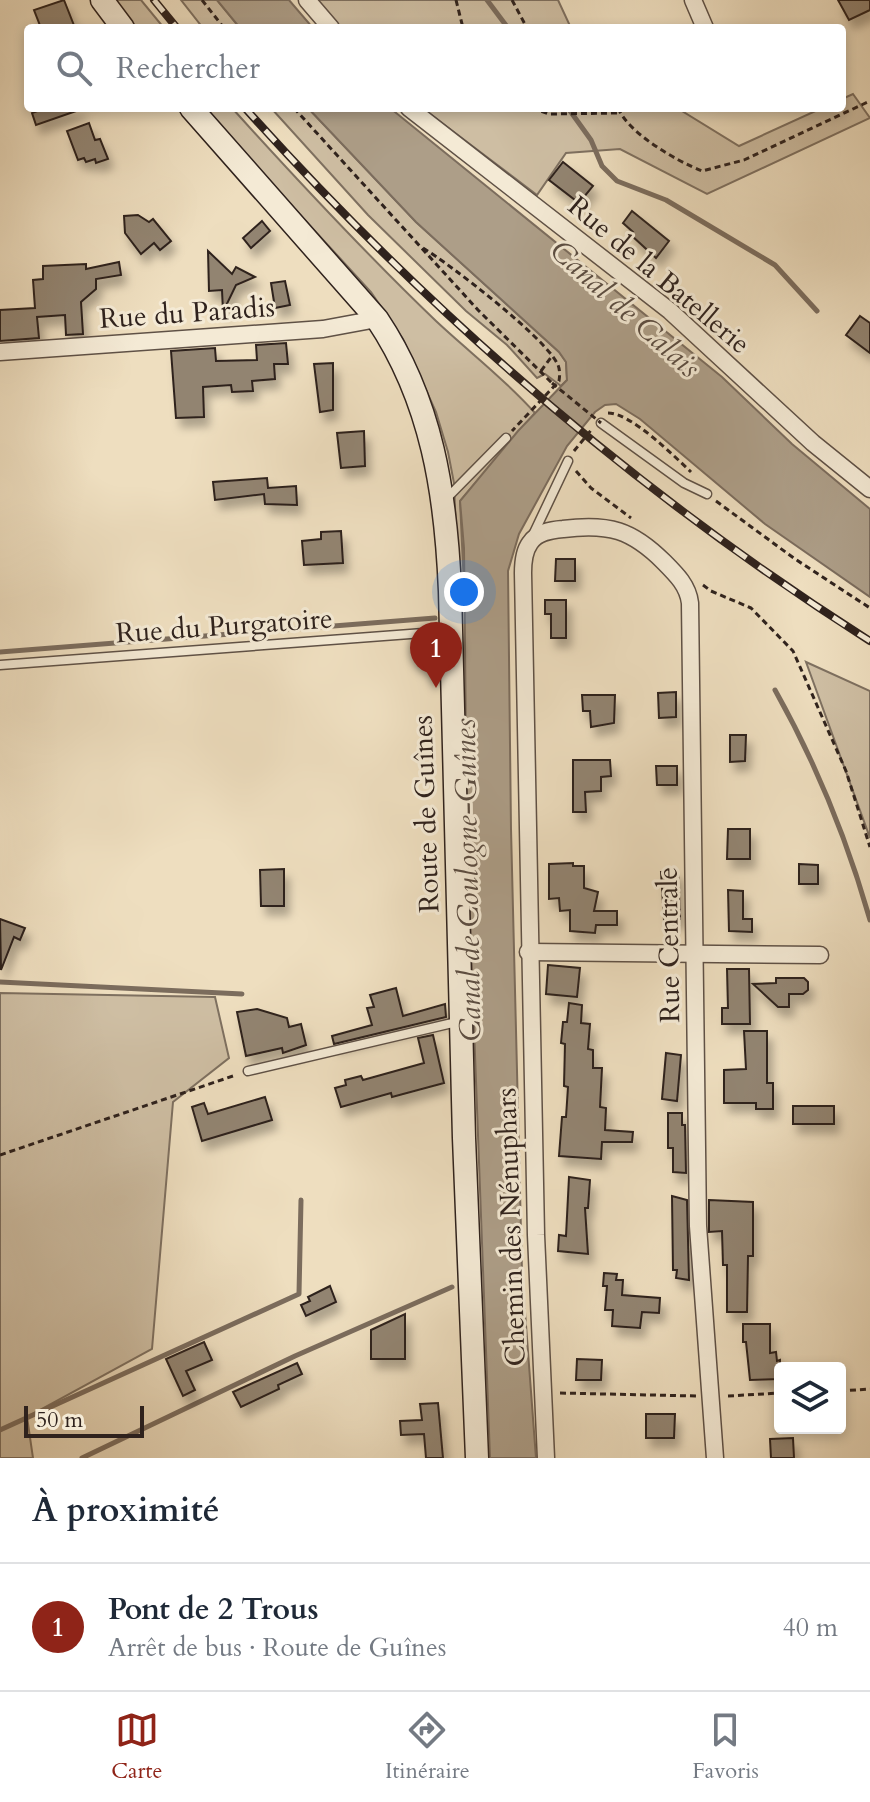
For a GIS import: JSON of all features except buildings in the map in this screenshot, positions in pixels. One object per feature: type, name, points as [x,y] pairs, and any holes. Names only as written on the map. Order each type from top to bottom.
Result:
[{"type":"main road","points":[[102,0],[120,24]]},
{"type":"main road","name":"Route de Guînes","points":[[195,112],[377,319],[397,351],[420,404],[435,450],[444,501],[451,631],[477,1458]]},
{"type":"street","points":[[307,0],[328,24]]},
{"type":"street","points":[[693,0],[703,24]]},
{"type":"street","name":"Rue de la Batellerie","points":[[414,112],[670,311],[813,443],[870,489]]},
{"type":"street","name":"Rue du Paradis","points":[[0,352],[323,329],[377,319]]},
{"type":"street","name":"Rue Centrale","points":[[530,542],[552,530],[593,526],[621,531],[643,542],[687,588],[691,613],[698,1234],[715,1458]]},
{"type":"street","name":"Chemin des Nénuphars","points":[[530,542],[523,564],[522,581],[528,952],[546,1458]]},
{"type":"street","points":[[528,952],[820,955]]},
{"type":"lane","points":[[601,423],[684,483],[707,494]]},
{"type":"lane","points":[[444,501],[506,438]]},
{"type":"lane","points":[[530,542],[568,461]]},
{"type":"lane","name":"Rue du Purgatoire","points":[[0,665],[451,631]]},
{"type":"lane","points":[[248,1071],[461,1021]]},
{"type":"path","points":[[202,0],[221,24]]},
{"type":"path","points":[[456,0],[462,24]]},
{"type":"path","points":[[512,0],[525,24]]},
{"type":"path","points":[[620,112],[658,147],[702,171],[744,160],[870,101]]},
{"type":"path","points":[[298,112],[478,310],[552,383],[601,423]]},
{"type":"path","points":[[543,112],[566,115],[608,112]]},
{"type":"path","points":[[420,246],[444,261],[529,332],[558,364],[559,381],[506,438]]},
{"type":"path","points":[[541,371],[552,356]]},
{"type":"path","points":[[568,461],[606,413],[615,413],[634,421],[690,470],[707,488],[707,494],[795,559],[870,608]]},
{"type":"path","points":[[711,591],[751,608],[793,651],[846,771],[870,847]]},
{"type":"path","points":[[0,1155],[248,1071]]},
{"type":"path","points":[[846,1391],[870,1389]]},
{"type":"path","points":[[542,1394],[708,1396],[774,1393]]},
{"type":"shaded area","points":[[112,0],[141,0],[161,24],[131,24]]},
{"type":"shaded area","points":[[181,0],[217,0],[237,24],[200,24]]},
{"type":"shaded area","points":[[313,0],[558,0],[569,24],[334,24]]},
{"type":"shaded area","points":[[853,94],[870,118],[707,194],[620,149],[566,153],[537,195],[427,112],[684,112],[739,146],[813,112],[846,112],[846,97]]},
{"type":"shaded area","points":[[206,112],[236,112],[383,269],[535,413],[460,501],[465,608],[459,603],[454,483],[448,452],[436,412],[403,339],[371,292]]},
{"type":"shaded area","points":[[275,112],[312,112],[416,222],[559,352],[566,362],[567,380],[561,386],[545,374],[537,378],[507,345],[466,311],[368,215]]},
{"type":"shaded area","points":[[806,662],[870,691],[870,838]]},
{"type":"shaded area","points":[[0,993],[215,997],[229,1058],[173,1102],[152,1349],[27,1417],[33,1458],[0,1458]]},
{"type":"water","points":[[217,0],[289,0],[310,24],[237,24]]},
{"type":"water","name":"Canal de Calais","points":[[312,112],[395,112],[722,377],[792,444],[870,509],[870,597],[765,524],[640,419],[616,404],[605,405],[595,412],[567,446],[519,534],[508,571],[511,829],[522,1272],[536,1458],[490,1458],[467,839],[464,548],[460,501],[518,431],[567,380],[566,362],[559,352],[416,222]]},
{"type":"waterway","points":[[487,0],[505,24]]},
{"type":"waterway","points":[[571,112],[591,140],[602,166],[617,181],[666,200],[775,265],[817,311]]},
{"type":"waterway","points":[[0,652],[435,618]]},
{"type":"waterway","points":[[775,690],[829,802],[870,920]]},
{"type":"waterway","points":[[0,982],[242,994]]},
{"type":"waterway","points":[[0,1430],[299,1294],[301,1200]]},
{"type":"waterway","points":[[82,1458],[295,1356],[452,1287]]},
{"type":"railway","points":[[154,0],[174,24]]},
{"type":"railway","points":[[249,112],[388,257],[539,396],[700,524],[870,641]]},
{"type":"place","name":"Pont de 2 Trous","points":[[436,688]]},
{"type":"water label","name":"Canal de Coulogne-Guînes","points":[[468,880]]}]
